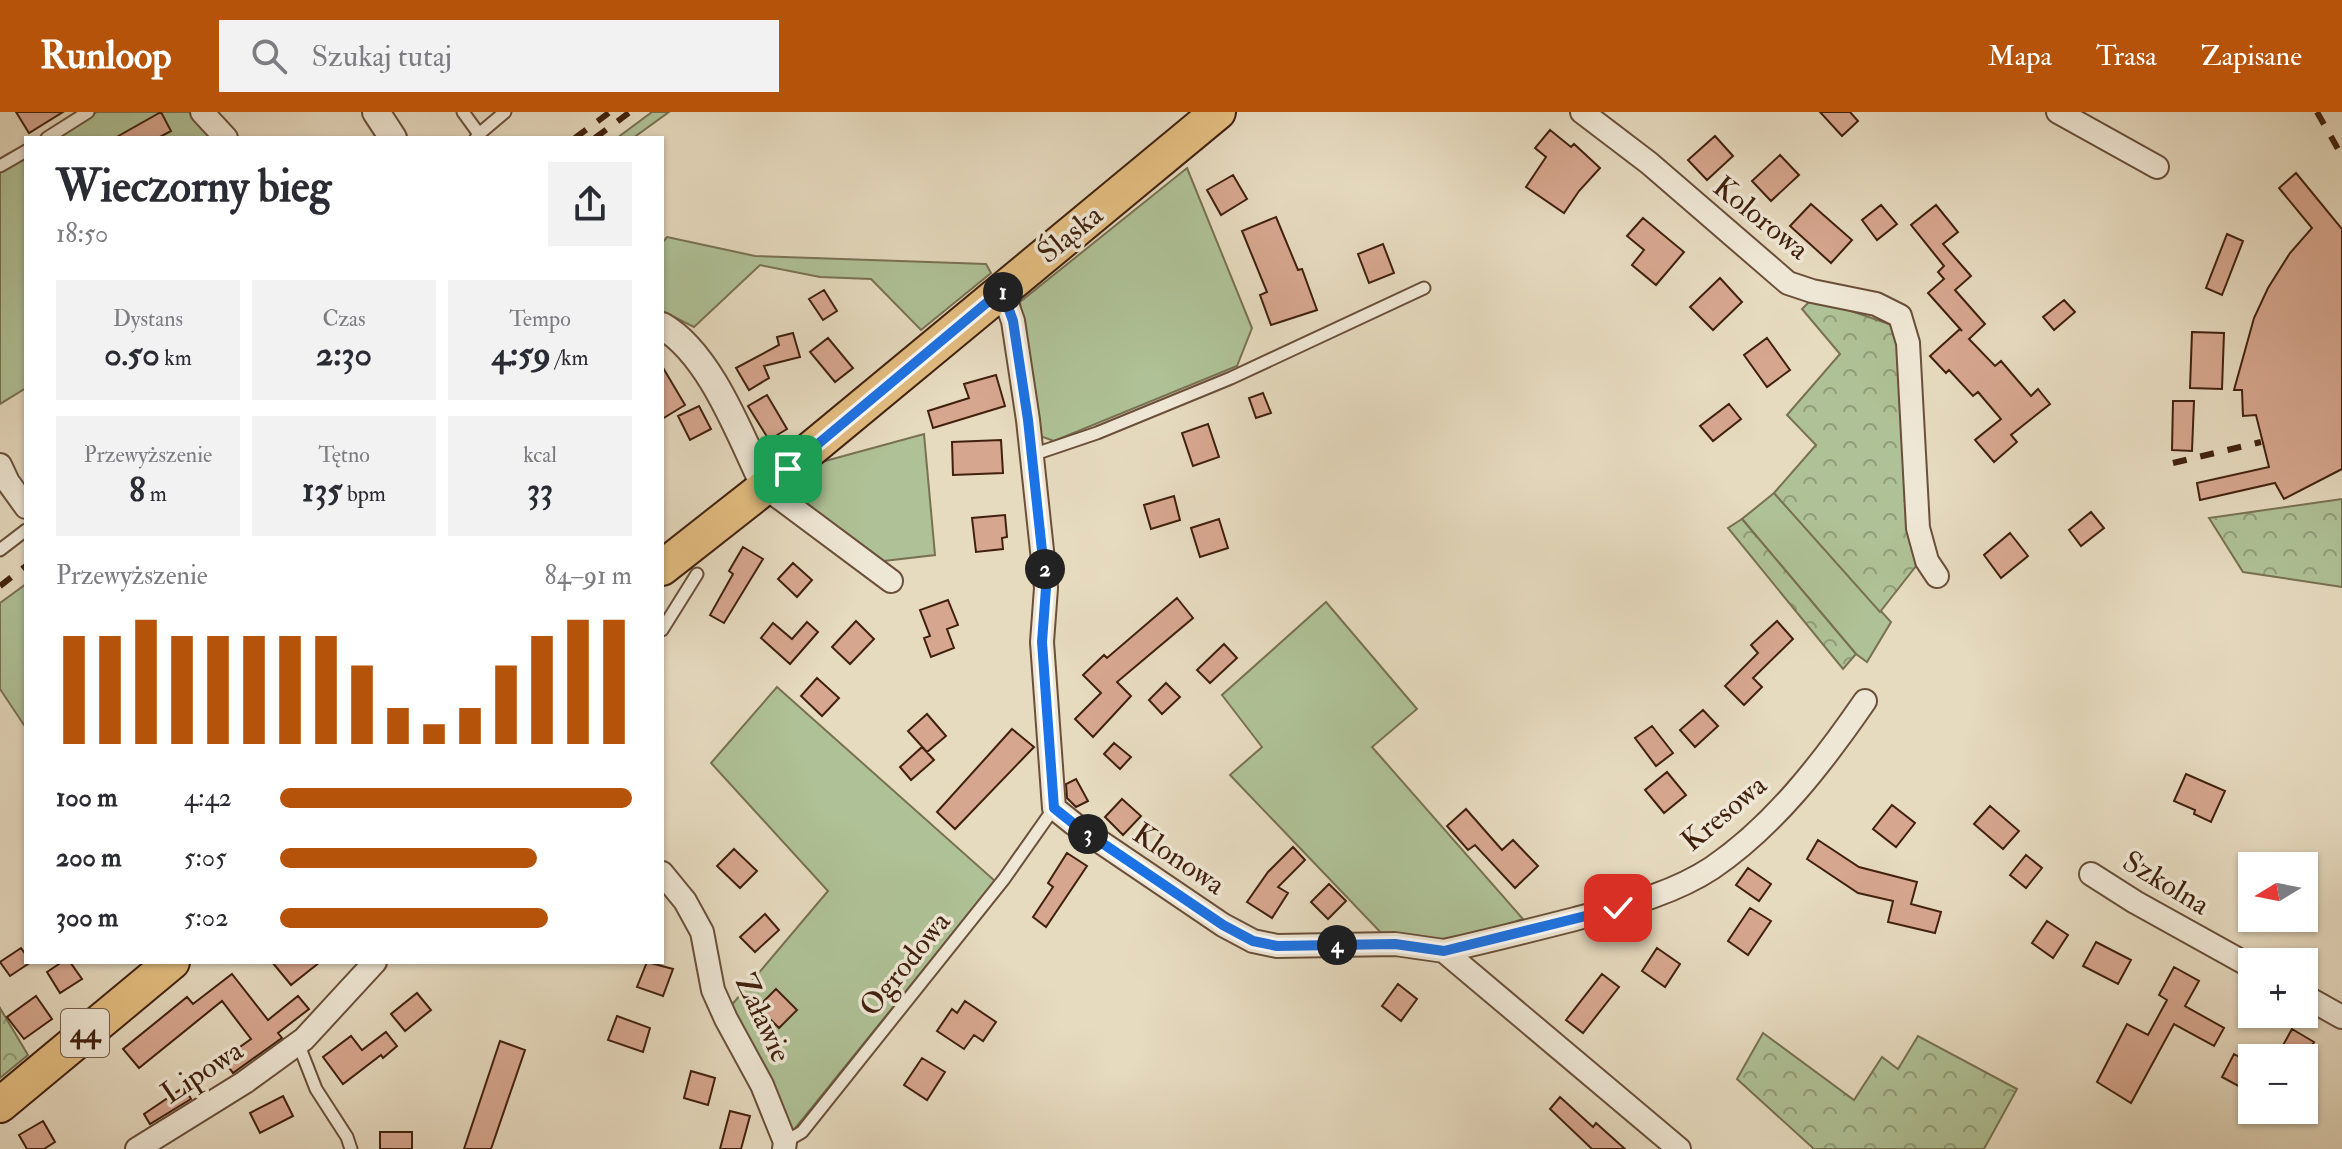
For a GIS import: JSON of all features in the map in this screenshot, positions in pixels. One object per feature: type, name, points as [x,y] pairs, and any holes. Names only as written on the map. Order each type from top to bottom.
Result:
[{"type":"main road","name":"Śląska","points":[[664,566],[765,487],[1218,112]]},
{"type":"main road","name":"44","points":[[0,1105],[170,964]]},
{"type":"street","points":[[202,112],[224,136]]},
{"type":"street","points":[[376,112],[392,136]]},
{"type":"street","name":"Kolorowa","points":[[1582,112],[1649,163],[1788,283],[1876,304],[1900,316],[1908,343],[1918,528],[1927,561],[1937,576]]},
{"type":"street","points":[[2058,112],[2157,167]]},
{"type":"street","points":[[1002,290],[1013,321],[1032,455],[1046,588],[1042,642],[1054,808]]},
{"type":"street","points":[[664,328],[696,358],[715,383],[765,487],[891,581]]},
{"type":"street","points":[[0,465],[24,504]]},
{"type":"street","name":"Kresowa","points":[[1444,951],[1618,908],[1654,896],[1711,869],[1783,805],[1828,755],[1865,701]]},
{"type":"street","name":"Klonowa","points":[[1054,808],[1223,925],[1253,941],[1277,946],[1395,944],[1444,951]]},
{"type":"street","name":"Szkolna","points":[[2091,874],[2238,959]]},
{"type":"street","name":"Załawie","points":[[664,875],[685,901],[702,932],[713,990],[762,1085],[784,1146]]},
{"type":"street","points":[[1444,951],[1679,1149]]},
{"type":"street","name":"Lipowa","points":[[137,1149],[245,1082],[298,1043],[373,964]]},
{"type":"street","points":[[2318,1004],[2342,1017]]},
{"type":"lane","points":[[50,136],[88,112]]},
{"type":"lane","points":[[463,112],[477,136],[505,112]]},
{"type":"lane","points":[[0,166],[24,152]]},
{"type":"lane","points":[[1032,455],[1097,433],[1231,378],[1424,288]]},
{"type":"lane","points":[[0,550],[24,532]]},
{"type":"lane","points":[[664,627],[697,574]]},
{"type":"lane","name":"Ogrodowa","points":[[784,1146],[802,1132],[1004,879],[1054,808]]},
{"type":"lane","points":[[298,1043],[316,1089],[347,1137],[351,1149]]},
{"type":"green space","points":[[97,112],[192,112],[212,136],[56,136]]},
{"type":"green space","points":[[652,112],[669,112],[636,136],[620,136]]},
{"type":"green space","points":[[24,155],[24,389],[0,404],[0,170]]},
{"type":"green space","points":[[1187,168],[1252,328],[1237,366],[1054,441],[1037,435],[1020,302]]},
{"type":"green space","points":[[667,237],[755,256],[986,264],[991,273],[921,330],[871,279],[820,277],[760,265],[694,327],[664,312],[664,241]]},
{"type":"green space","points":[[1813,298],[1892,325],[1900,354],[1906,498],[1916,566],[1880,612],[1774,493],[1816,445],[1787,415],[1840,354],[1802,309]]},
{"type":"green space","points":[[924,434],[935,555],[858,564],[770,505],[818,463]]},
{"type":"green space","points":[[1774,493],[1891,622],[1867,662],[1856,654],[1742,519]]},
{"type":"green space","points":[[2342,499],[2342,587],[2243,572],[2209,518]]},
{"type":"green space","points":[[1742,519],[1856,654],[1843,669],[1728,528]]},
{"type":"green space","points":[[24,585],[24,725],[0,689],[0,603]]},
{"type":"green space","points":[[1326,602],[1417,709],[1372,747],[1523,919],[1449,944],[1387,939],[1230,775],[1262,747],[1222,695]]},
{"type":"green space","points":[[777,687],[995,881],[793,1131],[784,1122],[730,1007],[828,891],[711,763]]},
{"type":"green space","points":[[0,1008],[28,1055],[0,1078]]},
{"type":"green space","points":[[1763,1033],[1854,1100],[1882,1057],[1898,1069],[1918,1036],[2017,1089],[1984,1149],[1814,1149],[1737,1079]]},
{"type":"building","points":[[16,112],[63,112],[29,133]]},
{"type":"building","points":[[161,112],[171,131],[162,136],[119,136]]},
{"type":"building","points":[[1820,112],[1850,112],[1858,121],[1842,136]]},
{"type":"building","points":[[1550,130],[1571,147],[1574,144],[1600,168],[1564,213],[1526,187],[1546,157],[1535,148]]},
{"type":"building","points":[[1715,136],[1733,156],[1707,180],[1688,160]]},
{"type":"building","points":[[1780,155],[1799,175],[1771,201],[1752,181]]},
{"type":"building","points":[[2296,173],[2342,229],[2342,469],[2284,499],[2275,483],[2200,500],[2197,483],[2269,467],[2256,415],[2243,416],[2242,390],[2234,390],[2254,318],[2268,288],[2290,253],[2312,228],[2279,188]]},
{"type":"building","points":[[1233,175],[1247,199],[1221,215],[1207,190]]},
{"type":"building","points":[[1811,204],[1852,240],[1831,263],[1790,226]]},
{"type":"building","points":[[1881,205],[1897,224],[1877,240],[1862,220]]},
{"type":"building","points":[[1936,205],[1958,232],[1943,244],[1971,276],[1955,290],[1985,324],[1969,339],[1995,366],[2001,361],[2031,396],[2038,389],[2050,404],[2011,435],[2017,442],[1994,462],[1975,440],[2001,419],[1978,392],[1973,396],[1949,370],[1946,373],[1930,356],[1960,329],[1962,331],[1928,293],[1944,279],[1938,272],[1944,266],[1911,225]]},
{"type":"building","points":[[1276,217],[1298,270],[1302,269],[1317,310],[1271,325],[1260,295],[1267,292],[1242,231]]},
{"type":"building","points":[[1643,218],[1684,252],[1656,285],[1632,265],[1644,250],[1627,236]]},
{"type":"building","points":[[2227,234],[2243,241],[2222,295],[2206,288]]},
{"type":"building","points":[[1383,244],[1394,273],[1369,283],[1358,254]]},
{"type":"building","points":[[1720,278],[1742,302],[1713,330],[1690,307]]},
{"type":"building","points":[[824,290],[837,311],[823,320],[809,299]]},
{"type":"building","points":[[2064,300],[2075,312],[2054,330],[2043,317]]},
{"type":"building","points":[[2192,332],[2224,333],[2222,389],[2190,388]]},
{"type":"building","points":[[793,333],[800,357],[764,366],[769,378],[749,390],[736,368],[779,345],[777,337]]},
{"type":"building","points":[[828,338],[853,368],[835,382],[810,352]]},
{"type":"building","points":[[1767,338],[1790,370],[1767,387],[1744,355]]},
{"type":"building","points":[[664,369],[685,405],[664,418]]},
{"type":"building","points":[[996,375],[1005,406],[933,428],[928,411],[969,398],[964,384]]},
{"type":"building","points":[[1263,393],[1271,413],[1256,418],[1249,398]]},
{"type":"building","points":[[767,395],[787,429],[769,440],[748,406]]},
{"type":"building","points":[[2173,401],[2194,401],[2192,451],[2172,450]]},
{"type":"building","points":[[1729,404],[1741,419],[1713,441],[1700,426]]},
{"type":"building","points":[[699,406],[711,429],[690,440],[678,416]]},
{"type":"building","points":[[1208,424],[1219,457],[1193,466],[1182,433]]},
{"type":"building","points":[[1001,440],[1003,473],[953,475],[952,442]]},
{"type":"building","points":[[1174,496],[1180,520],[1151,529],[1144,505]]},
{"type":"building","points":[[2091,512],[2104,528],[2081,546],[2069,530]]},
{"type":"building","points":[[1005,515],[1007,537],[1002,538],[1003,549],[976,552],[972,518]]},
{"type":"building","points":[[1219,519],[1228,548],[1200,557],[1191,528]]},
{"type":"building","points":[[2010,533],[2028,556],[2001,578],[1984,555]]},
{"type":"building","points":[[743,547],[763,559],[724,623],[710,615],[733,574],[729,571]]},
{"type":"building","points":[[793,563],[812,580],[797,597],[778,579]]},
{"type":"building","points":[[1177,598],[1193,618],[1117,682],[1131,696],[1093,737],[1075,719],[1101,693],[1083,675]]},
{"type":"building","points":[[948,600],[958,625],[947,629],[954,648],[931,657],[924,638],[930,636],[920,610]]},
{"type":"building","points":[[856,621],[874,639],[850,664],[832,647]]},
{"type":"building","points":[[1777,621],[1793,639],[1753,678],[1762,687],[1744,705],[1725,686],[1758,653],[1751,645]]},
{"type":"building","points":[[807,622],[818,632],[790,664],[761,638],[773,623],[792,639]]},
{"type":"building","points":[[1224,644],[1237,658],[1210,683],[1197,670]]},
{"type":"building","points":[[817,678],[839,698],[822,716],[801,696]]},
{"type":"building","points":[[1166,683],[1180,697],[1162,714],[1149,700]]},
{"type":"building","points":[[1703,710],[1718,726],[1695,747],[1680,730]]},
{"type":"building","points":[[927,714],[946,736],[927,752],[908,731]]},
{"type":"building","points":[[1652,726],[1673,753],[1656,766],[1635,738]]},
{"type":"building","points":[[1012,729],[1034,747],[955,829],[937,812]]},
{"type":"building","points":[[1114,743],[1131,757],[1120,769],[1104,754]]},
{"type":"building","points":[[922,747],[934,760],[911,780],[900,767]]},
{"type":"building","points":[[1667,772],[1686,795],[1664,813],[1645,790]]},
{"type":"building","points":[[2186,774],[2225,791],[2211,822],[2194,814],[2195,810],[2174,801]]},
{"type":"building","points":[[1076,779],[1088,801],[1076,807],[1067,798],[1066,784]]},
{"type":"building","points":[[1122,799],[1141,816],[1123,835],[1105,817]]},
{"type":"building","points":[[1892,805],[1915,823],[1896,847],[1873,829]]},
{"type":"building","points":[[1990,806],[2019,831],[2003,849],[1974,824]]},
{"type":"building","points":[[1466,809],[1502,850],[1513,840],[1538,866],[1515,888],[1475,845],[1468,850],[1447,826]]},
{"type":"building","points":[[1818,840],[1859,867],[1917,882],[1911,904],[1941,912],[1935,933],[1888,922],[1893,901],[1858,893],[1807,859]]},
{"type":"building","points":[[1293,847],[1305,860],[1278,887],[1288,893],[1272,918],[1247,902],[1268,872]]},
{"type":"building","points":[[734,849],[757,871],[740,888],[717,866]]},
{"type":"building","points":[[1067,853],[1087,866],[1046,927],[1033,917],[1053,887],[1048,883]]},
{"type":"building","points":[[2026,855],[2042,868],[2026,888],[2010,875]]},
{"type":"building","points":[[1748,868],[1771,884],[1759,901],[1736,885]]},
{"type":"building","points":[[1329,884],[1346,901],[1328,919],[1311,902]]},
{"type":"building","points":[[1750,908],[1771,921],[1748,955],[1728,941]]},
{"type":"building","points":[[765,914],[779,930],[755,952],[740,937]]},
{"type":"building","points":[[2047,921],[2068,935],[2053,958],[2032,943]]},
{"type":"building","points":[[2096,942],[2131,960],[2118,984],[2083,966]]},
{"type":"building","points":[[21,948],[24,964],[28,964],[10,976],[0,962]]},
{"type":"building","points":[[1657,948],[1680,964],[1665,987],[1642,971]]},
{"type":"building","points":[[59,964],[71,964],[82,979],[60,993],[47,972]]},
{"type":"building","points":[[274,964],[317,964],[291,985]]},
{"type":"building","points":[[646,964],[673,969],[663,996],[637,987]]},
{"type":"building","points":[[2174,967],[2199,981],[2185,1006],[2224,1028],[2214,1046],[2174,1024],[2131,1103],[2097,1082],[2127,1024],[2148,1035],[2167,1000],[2159,995]]},
{"type":"building","points":[[232,974],[268,1020],[298,996],[309,1009],[278,1033],[282,1038],[233,1073],[223,1059],[251,1039],[222,1001],[139,1068],[123,1049],[187,997],[193,1004]]},
{"type":"building","points":[[1602,974],[1619,987],[1583,1033],[1566,1020]]},
{"type":"building","points":[[1398,984],[1417,999],[1401,1021],[1382,1006]]},
{"type":"building","points":[[776,989],[797,1010],[779,1028],[758,1007]]},
{"type":"building","points":[[417,993],[431,1010],[405,1031],[391,1014]]},
{"type":"building","points":[[36,996],[52,1019],[24,1039],[7,1017]]},
{"type":"building","points":[[965,1001],[996,1022],[983,1041],[974,1035],[964,1049],[937,1031],[952,1009],[957,1013]]},
{"type":"building","points":[[617,1016],[650,1028],[643,1052],[608,1040]]},
{"type":"building","points":[[2292,1029],[2314,1042],[2313,1044],[2284,1044]]},
{"type":"building","points":[[386,1032],[397,1046],[343,1084],[323,1057],[351,1036],[362,1050]]},
{"type":"building","points":[[500,1041],[525,1050],[491,1149],[464,1149]]},
{"type":"building","points":[[2234,1054],[2238,1056],[2238,1086],[2222,1077]]},
{"type":"building","points":[[922,1058],[945,1072],[927,1100],[904,1085]]},
{"type":"building","points":[[691,1071],[715,1078],[708,1105],[684,1098]]},
{"type":"building","points":[[184,1087],[191,1099],[150,1124],[144,1114]]},
{"type":"building","points":[[283,1096],[293,1116],[260,1133],[250,1113]]},
{"type":"building","points":[[1560,1097],[1593,1127],[1596,1123],[1625,1149],[1592,1149],[1550,1109]]},
{"type":"building","points":[[730,1111],[750,1116],[741,1149],[720,1149]]},
{"type":"building","points":[[43,1121],[55,1142],[44,1149],[27,1149],[19,1135]]},
{"type":"building","points":[[380,1132],[412,1132],[412,1149],[380,1149]]},
{"type":"railway","points":[[578,136],[610,112]]},
{"type":"railway","points":[[598,136],[630,112]]},
{"type":"railway","points":[[2317,112],[2342,156]]},
{"type":"railway","points":[[2173,463],[2261,442]]},
{"type":"railway","points":[[0,586],[24,568]]},
{"type":"route","points":[[788,469],[1002,290],[1013,321],[1041,536],[1046,588],[1042,642],[1054,808],[1223,925],[1253,941],[1277,946],[1395,944],[1444,951],[1618,908]]}]
